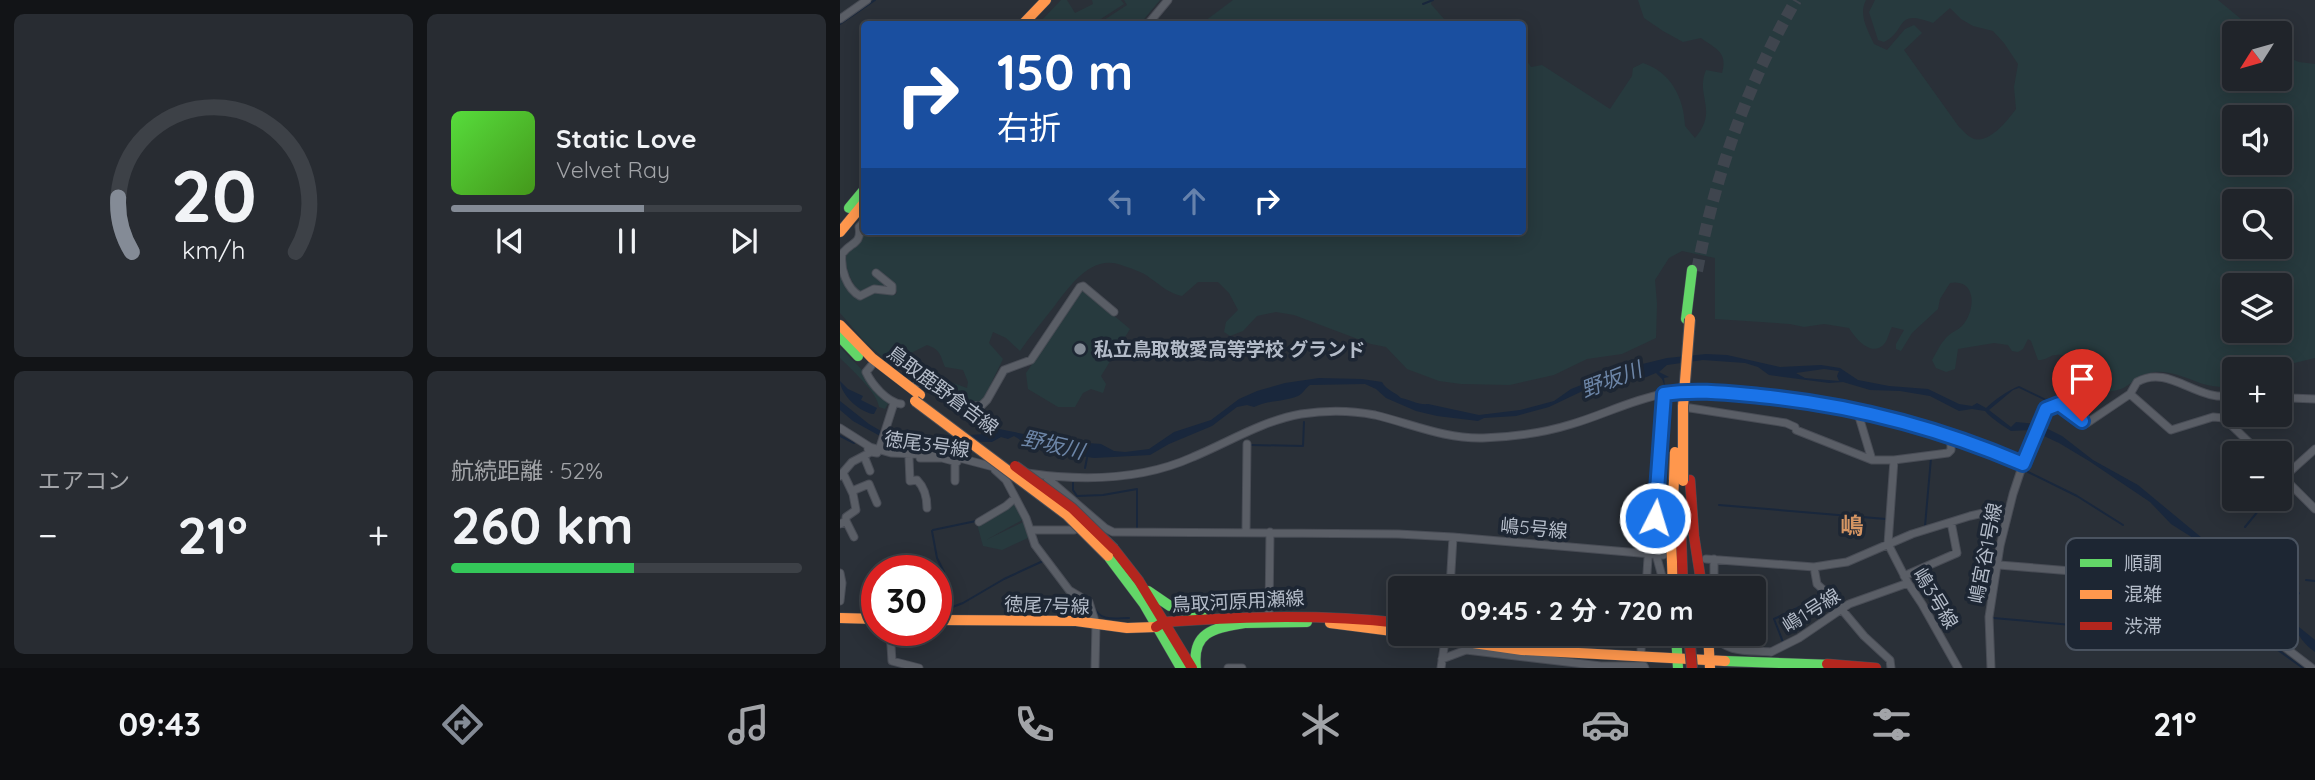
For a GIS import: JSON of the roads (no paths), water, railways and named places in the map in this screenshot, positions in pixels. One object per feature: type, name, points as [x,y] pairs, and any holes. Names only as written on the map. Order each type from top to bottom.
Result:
[{"type":"main road","points":[[1015,21],[1035,0]]},
{"type":"main road","points":[[1026,21],[1046,0]]},
{"type":"main road","points":[[840,219],[861,194]]},
{"type":"main road","points":[[840,232],[861,207]]},
{"type":"main road","points":[[1673,576],[1671,536],[1682,480],[1685,354],[1695,271]]},
{"type":"main road","name":"鳥取鹿野倉吉線","points":[[840,325],[867,354],[917,394],[1084,519],[1111,553],[1144,604],[1194,668]]},
{"type":"main road","name":"鳥取鹿野倉吉線","points":[[840,337],[871,366],[917,394]]},
{"type":"main road","points":[[1685,354],[1679,374],[1685,576]]},
{"type":"main road","points":[[1682,480],[1700,576]]},
{"type":"main road","name":"鳥取鹿野倉吉線","points":[[1111,553],[1139,581],[1181,668]]},
{"type":"main road","points":[[1139,581],[1153,595],[1170,606],[1213,618]]},
{"type":"main road","name":"鳥取河原用瀬線","points":[[1163,626],[1213,618],[1269,614],[1358,617],[1388,621]]},
{"type":"main road","points":[[840,618],[861,619]]},
{"type":"main road","name":"徳尾7号線","points":[[952,620],[1076,621],[1127,628],[1163,626]]},
{"type":"main road","points":[[1194,668],[1194,648],[1200,638],[1214,631],[1250,622]]},
{"type":"main road","name":"鳥取河原用瀬線","points":[[1163,626],[1250,622],[1332,623],[1388,630]]},
{"type":"main road","points":[[1498,646],[1522,650],[1643,652]]},
{"type":"main road","points":[[1557,646],[1643,652],[1677,660],[1769,658],[1875,668]]},
{"type":"main road","points":[[1689,646],[1690,668]]},
{"type":"street","points":[[840,19],[867,0]]},
{"type":"street","points":[[1150,21],[1168,0]]},
{"type":"street","points":[[861,234],[858,240],[845,249],[841,267],[852,291],[860,296],[874,289],[892,291],[892,286],[876,273]]},
{"type":"street","points":[[917,394],[923,380],[927,380],[961,405],[978,408],[986,403],[1004,370],[1031,360],[1080,287],[1092,292],[1114,312]]},
{"type":"street","points":[[871,366],[866,372],[868,378],[898,404],[890,416],[879,450]]},
{"type":"street","points":[[2222,397],[2200,393],[2180,383],[2155,376],[2137,382],[2130,394],[2171,430],[2213,417],[2224,418],[2248,441]]},
{"type":"street","points":[[840,428],[870,447],[891,453],[948,455],[995,469],[1073,478],[1149,472],[1195,457],[1258,427],[1323,411],[1372,415],[1445,435],[1480,438],[1553,430],[1644,398],[1694,391],[1792,399],[1889,417],[1964,440],[2023,464]]},
{"type":"street","points":[[1662,576],[1657,554],[1664,394]]},
{"type":"street","name":"嶋宮谷1号線","points":[[1992,668],[1989,617],[2000,547],[2023,464],[2046,409],[2059,404],[2087,423],[2130,394]]},
{"type":"street","points":[[2292,398],[2315,399]]},
{"type":"street","points":[[1664,408],[1674,408]]},
{"type":"street","points":[[1690,408],[1786,423],[1796,430],[1872,460],[1948,453],[1951,443],[1964,440]]},
{"type":"street","points":[[1857,410],[1872,460]]},
{"type":"street","points":[[1246,531],[1247,444]]},
{"type":"street","points":[[852,462],[870,447]]},
{"type":"street","points":[[2292,467],[2315,449]]},
{"type":"street","name":"徳尾3号線","points":[[841,475],[852,462],[871,452],[891,457],[942,458],[989,470],[995,469],[1006,480],[1026,518],[1035,545],[1065,586],[1088,602],[1096,624]]},
{"type":"street","points":[[864,456],[870,471]]},
{"type":"street","points":[[909,458],[910,481],[917,480],[920,484],[925,493],[927,508]]},
{"type":"street","points":[[1888,544],[1894,460]]},
{"type":"street","points":[[955,461],[955,481]]},
{"type":"street","points":[[841,475],[852,491],[856,510],[843,522],[854,537]]},
{"type":"street","name":"嶋5号線","points":[[1046,476],[1113,532],[1398,534],[1657,554]]},
{"type":"street","points":[[852,491],[869,484],[877,503]]},
{"type":"street","points":[[2292,485],[2315,509]]},
{"type":"street","points":[[979,522],[1015,498]]},
{"type":"street","points":[[1712,576],[1710,559],[1814,567],[1847,562],[1888,544],[1988,511],[1996,510],[2008,514]]},
{"type":"street","points":[[1030,530],[1073,530],[1089,514]]},
{"type":"street","name":"嶋1号線","points":[[1769,658],[1843,608],[1957,553],[1951,522]]},
{"type":"street","points":[[1269,614],[1270,532]]},
{"type":"street","points":[[1451,576],[1453,537]]},
{"type":"street","name":"嶋3号線","points":[[1888,544],[1958,668]]},
{"type":"street","points":[[1647,576],[1648,558],[1657,554]]},
{"type":"street","points":[[1999,565],[2066,571]]},
{"type":"street","points":[[1814,567],[1817,584],[1843,608],[1864,636],[1890,660],[1891,668]]},
{"type":"street","points":[[840,573],[840,601]]},
{"type":"street","points":[[1096,624],[1096,668]]},
{"type":"street","points":[[891,646],[892,661],[919,668]]},
{"type":"street","points":[[1442,664],[1444,646]]},
{"type":"street","points":[[1727,646],[1769,658]]},
{"type":"street","points":[[1442,664],[1466,650],[1601,666],[1643,652]]},
{"type":"street","points":[[2288,650],[2312,668]]},
{"type":"street","points":[[1228,668],[1242,668]]},
{"type":"water","name":"野坂川","points":[[1727,355],[1780,367],[1821,365],[1840,368],[1858,380],[1928,389],[1959,404],[1972,406],[1977,403],[1986,408],[2019,386],[2046,399],[2065,398],[2079,408],[2086,418],[2064,400],[2046,401],[2019,388],[1989,410],[2011,427],[2016,422],[2038,424],[2062,436],[2093,460],[2138,485],[2202,538],[2193,538],[2171,524],[2150,502],[2059,443],[2031,430],[2011,431],[1985,411],[1959,411],[1930,396],[1900,391],[1870,390],[1843,382],[1829,383],[1769,375],[1758,367],[1745,363],[1703,360],[1667,365],[1659,372],[1669,377],[1664,378],[1665,387],[1656,373],[1639,380],[1614,376],[1549,407],[1516,416],[1484,418],[1478,421],[1416,411],[1386,398],[1365,384],[1310,385],[1293,398],[1254,407],[1237,407],[1212,426],[1150,455],[1094,458],[1026,448],[1014,436],[1008,439],[1001,437],[992,442],[904,440],[880,436],[853,421],[840,410],[840,401],[881,431],[900,435],[934,437],[986,434],[999,429],[1064,442],[1073,451],[1088,443],[1101,444],[1114,451],[1125,452],[1149,449],[1174,432],[1211,420],[1239,399],[1285,383],[1319,378],[1382,382],[1401,398],[1479,415],[1520,410],[1554,401],[1571,389],[1622,369],[1667,358]],"holes":[[[1824,369],[1839,371],[1839,381],[1805,378],[1796,373]]]},
{"type":"water","points":[[840,381],[848,389],[863,396],[861,400],[877,408],[874,414],[863,411],[852,403]]},
{"type":"water","points":[[2298,624],[2315,640],[2315,652],[2306,644],[2300,637]]},
{"type":"waterway","points":[[840,24],[875,0]]},
{"type":"waterway","points":[[1423,4],[1433,0]]},
{"type":"waterway","points":[[1251,445],[1303,446],[1304,422]]},
{"type":"waterway","points":[[840,436],[854,443]]},
{"type":"waterway","points":[[1953,448],[1965,446],[2014,465]]},
{"type":"waterway","name":"野坂川","points":[[1085,468],[1087,458]]},
{"type":"waterway","points":[[1925,526],[1931,458]]},
{"type":"waterway","points":[[2028,472],[2077,496],[2123,525]]},
{"type":"waterway","points":[[1073,483],[1077,496],[1137,489],[1137,529]]},
{"type":"waterway","points":[[1719,505],[1886,519]]},
{"type":"waterway","points":[[2245,527],[2258,511]]},
{"type":"waterway","points":[[933,530],[976,521]]},
{"type":"waterway","points":[[932,531],[936,555]]},
{"type":"waterway","points":[[952,607],[1043,561]]},
{"type":"waterway","points":[[2306,580],[2315,581]]},
{"type":"waterway","points":[[1816,588],[1838,608]]},
{"type":"waterway","points":[[1783,642],[1774,619],[1823,596]]},
{"type":"waterway","points":[[1094,607],[1104,617],[1129,618]]},
{"type":"waterway","points":[[1993,618],[2066,624]]},
{"type":"waterway","points":[[2278,650],[2303,668]]},
{"type":"tunnel","points":[[1697,271],[1713,200],[1735,131],[1762,64],[1796,0]]},
{"type":"place","name":"私立鳥取敬愛高等学校 グランド","points":[[1080,349]]},
{"type":"district","name":"嶋","points":[[1852,525]]}]
